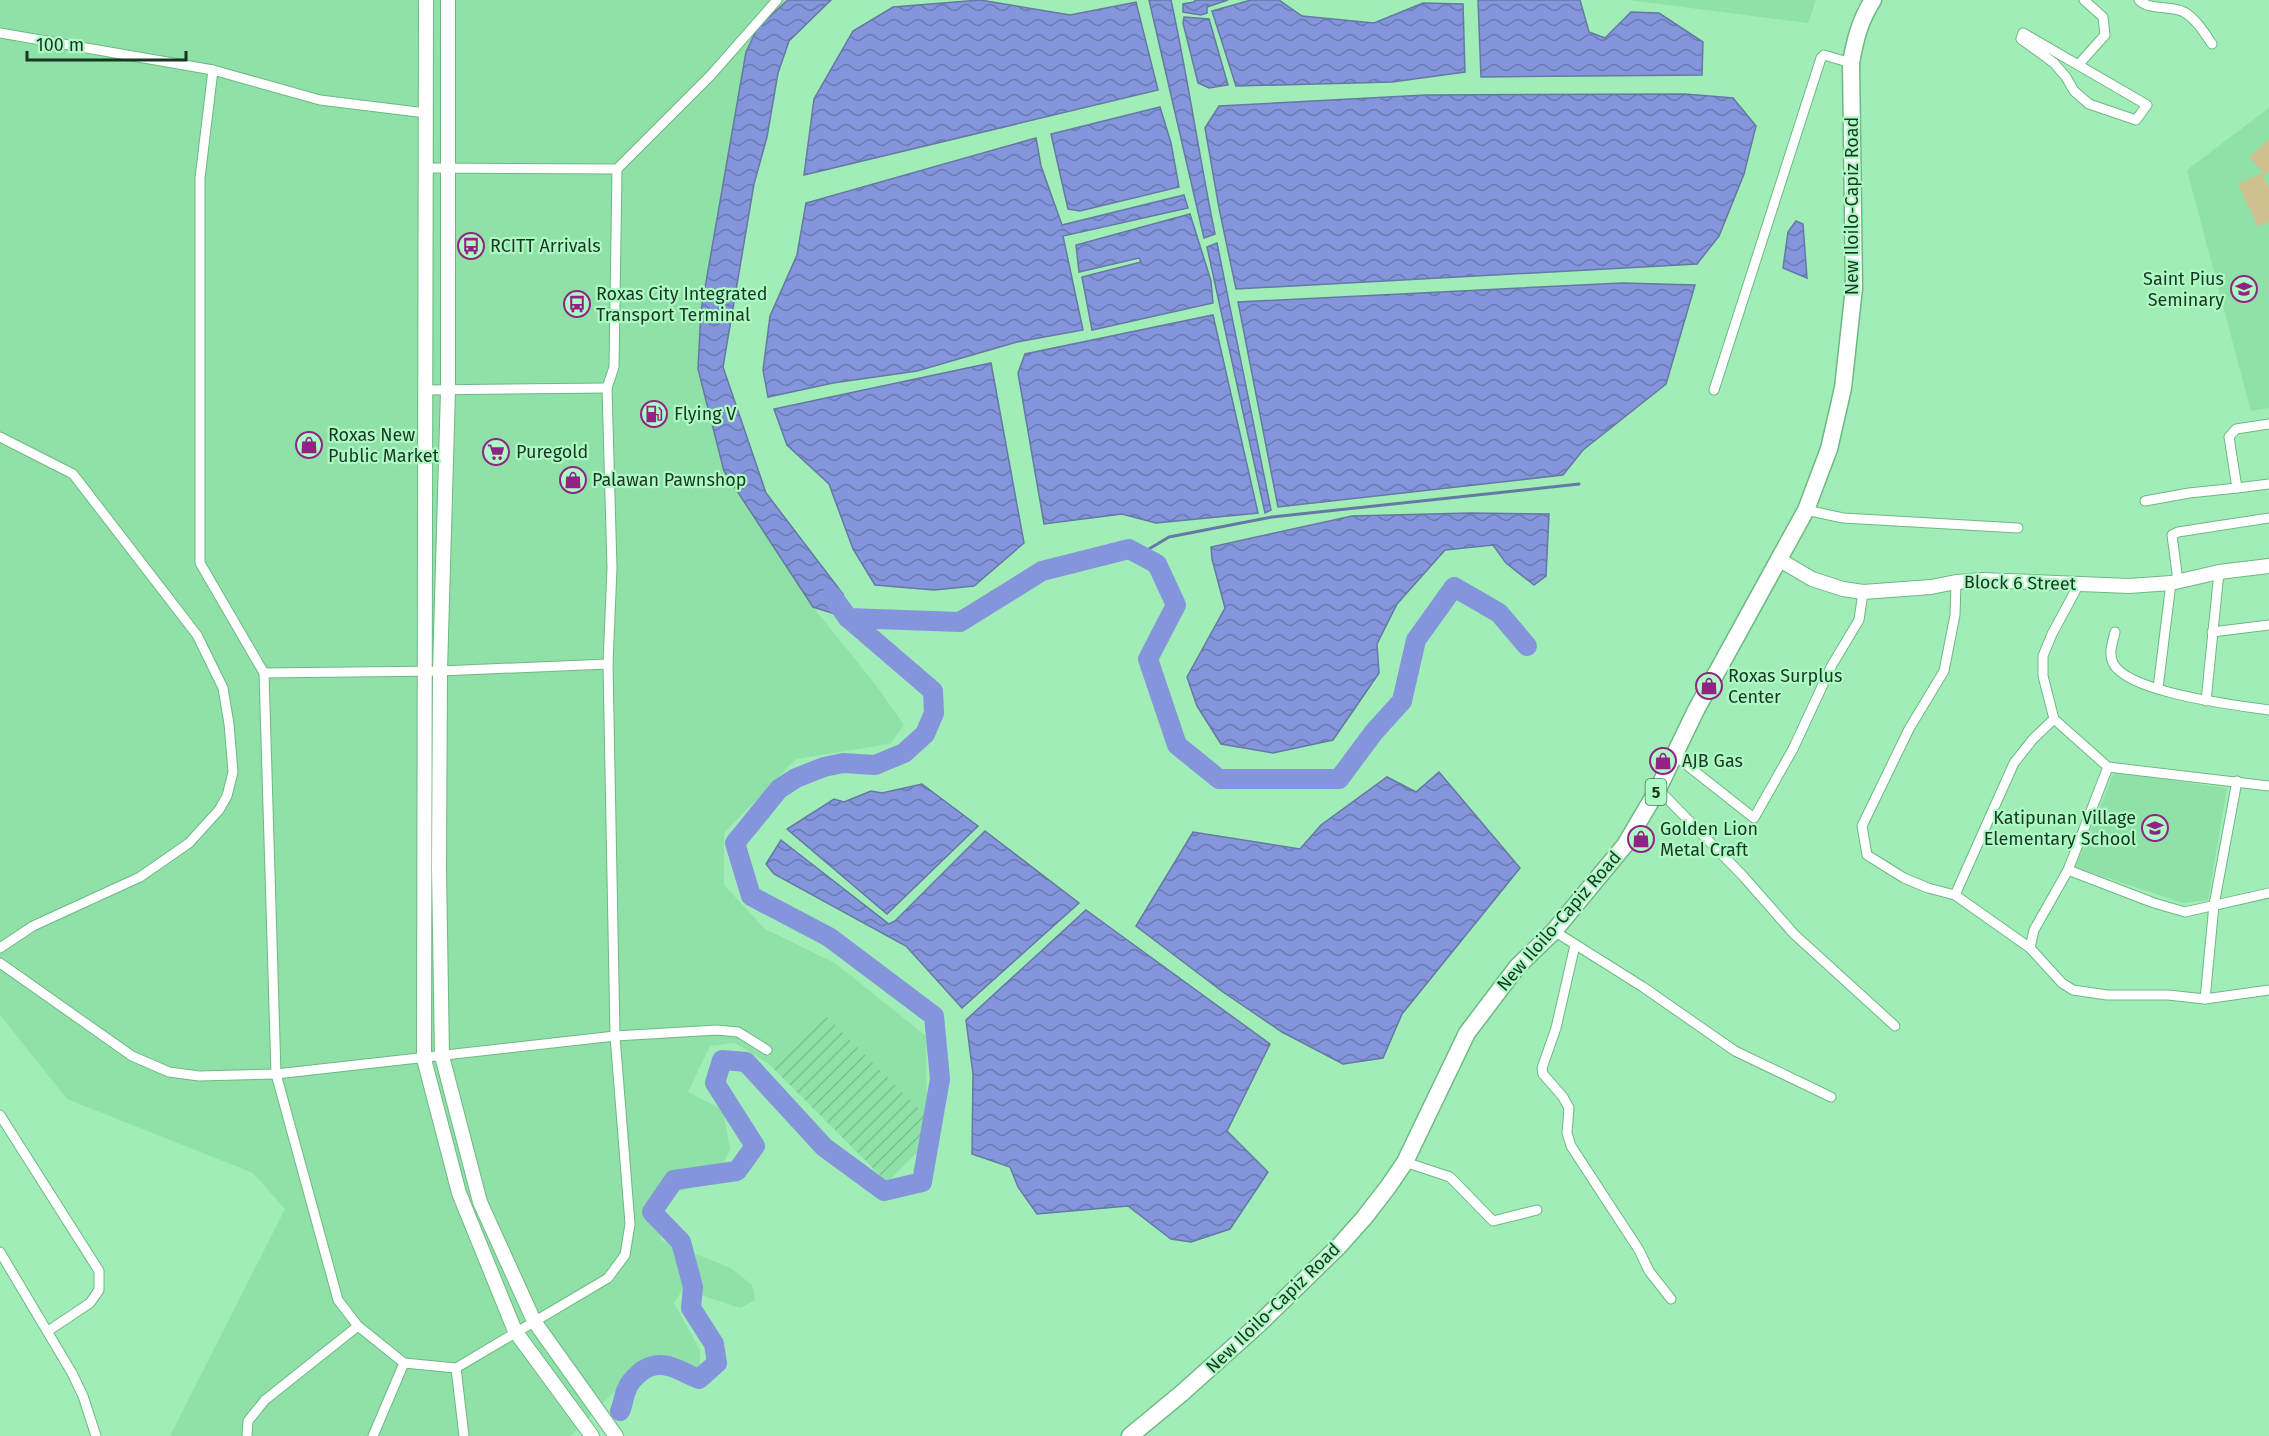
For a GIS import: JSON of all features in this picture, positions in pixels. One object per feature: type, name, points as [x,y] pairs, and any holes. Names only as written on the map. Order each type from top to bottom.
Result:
[{"type":"highway","name":"New Iloilo-Capiz Road","points":[[1130,1436],[1182,1394],[1259,1324],[1339,1246],[1364,1218],[1405,1162],[1467,1033],[1517,967],[1554,931],[1625,845],[1658,789],[1696,710],[1806,510],[1829,449],[1843,388],[1854,288],[1851,63],[1863,16],[1873,0]]},
{"type":"street","points":[[426,0],[424,1059],[459,1193],[515,1331],[592,1436]]},
{"type":"street","points":[[448,0],[448,390],[439,869],[442,1056],[480,1202],[534,1321],[616,1436]]},
{"type":"street","points":[[213,70],[200,178],[200,563],[264,673],[276,1074],[338,1300],[358,1326],[404,1363],[456,1368],[608,1278],[625,1255],[630,1224],[615,1036],[608,664],[612,568],[607,388],[614,367],[617,169],[711,75],[777,0]]},
{"type":"street","points":[[2079,64],[2105,35],[2103,17],[2084,0]]},
{"type":"street","points":[[2139,0],[2144,5],[2166,7],[2184,12],[2198,24],[2212,44]]},
{"type":"street","points":[[0,33],[213,70],[320,100],[426,113]]},
{"type":"street","points":[[2024,33],[2079,64],[2147,105],[2136,120],[2089,104],[2074,91],[2054,63],[2021,39],[2024,33]]},
{"type":"street","points":[[1714,390],[1821,58],[1824,55],[1851,63]]},
{"type":"street","points":[[425,168],[617,169]]},
{"type":"street","points":[[425,390],[607,388]]},
{"type":"street","points":[[2237,488],[2229,437],[2236,429],[2269,424]]},
{"type":"street","points":[[0,437],[73,474],[197,635],[223,688],[230,724],[233,772],[227,796],[219,810],[189,843],[141,878],[33,926],[0,948]]},
{"type":"street","points":[[2145,501],[2189,493],[2269,484]]},
{"type":"street","points":[[1806,510],[1843,518],[2018,528]]},
{"type":"street","points":[[2158,688],[2174,582],[2172,535],[2178,532],[2269,518]]},
{"type":"street","name":"Block 6 Street","points":[[1778,559],[1812,579],[1843,589],[1863,592],[1931,587],[1982,580],[2129,586],[2174,582],[2219,572],[2269,566]]},
{"type":"street","points":[[2206,701],[2219,572]]},
{"type":"street","points":[[1956,582],[1955,615],[1944,671],[1909,729],[1862,826],[1867,855],[1904,879],[1955,895],[2030,948],[2062,983],[2073,990],[2107,995],[2168,995],[2205,999],[2269,990]]},
{"type":"street","points":[[2079,584],[2043,656],[2043,676],[2054,718],[2108,767],[2269,786]]},
{"type":"street","points":[[1674,755],[1754,818],[1793,749],[1832,664],[1859,620],[1863,592]]},
{"type":"street","points":[[2212,632],[2269,626]]},
{"type":"street","points":[[2115,632],[2110,653],[2113,663],[2120,672],[2141,683],[2206,701],[2269,710]]},
{"type":"street","points":[[264,673],[441,672],[608,664]]},
{"type":"street","points":[[1955,895],[2014,763],[2032,739],[2054,718]]},
{"type":"street","points":[[2030,948],[2034,930],[2068,870],[2108,767]]},
{"type":"street","points":[[2205,999],[2214,905],[2238,781]]},
{"type":"street","points":[[1658,789],[1743,876],[1794,934],[1895,1026]]},
{"type":"street","points":[[2068,870],[2154,903],[2185,912],[2269,893]]},
{"type":"street","points":[[1554,931],[1643,987],[1735,1051],[1831,1096]]},
{"type":"street","points":[[1575,945],[1556,1028],[1542,1068],[1543,1074],[1563,1097],[1569,1108],[1567,1133],[1571,1146],[1639,1250],[1649,1271],[1671,1299]]},
{"type":"street","points":[[0,963],[132,1056],[169,1072],[199,1076],[276,1074],[615,1036],[717,1030],[738,1032],[767,1050]]},
{"type":"street","points":[[0,1115],[99,1271],[99,1290],[90,1303],[48,1331]]},
{"type":"street","points":[[1405,1162],[1450,1177],[1493,1221],[1537,1210]]},
{"type":"street","points":[[0,1252],[4,1268],[48,1331],[83,1396],[96,1436]]},
{"type":"street","points":[[247,1436],[248,1421],[265,1400],[358,1326]]},
{"type":"street","points":[[373,1436],[404,1363]]},
{"type":"street","points":[[456,1368],[464,1436]]},
{"type":"shaded area","points":[[0,0],[788,0],[758,27],[746,52],[701,311],[698,369],[813,607],[875,684],[904,725],[890,744],[796,759],[724,833],[724,885],[765,929],[835,963],[926,1036],[927,1117],[922,1147],[887,1182],[769,1064],[735,1043],[710,1046],[688,1092],[723,1110],[730,1149],[716,1182],[652,1198],[661,1240],[731,1268],[752,1285],[755,1300],[740,1308],[683,1289],[674,1303],[700,1350],[700,1369],[686,1379],[643,1362],[571,1436],[170,1436],[285,1209],[253,1173],[67,1099],[0,1015]]},
{"type":"shaded area","points":[[1628,0],[1816,0],[1808,23]]},
{"type":"shaded area","name":"Saint Pius Seminary","points":[[2269,108],[2269,408],[2251,411],[2187,170]]},
{"type":"shaded area","points":[[2269,139],[2269,171],[2265,175],[2249,157]]},
{"type":"shaded area","points":[[2262,173],[2269,188],[2269,222],[2258,227],[2238,184]]},
{"type":"shaded area","name":"Katipunan Village Elementary School","points":[[2114,773],[2227,788],[2208,900],[2183,903],[2075,867]]},
{"type":"shaded area","points":[[821,1011],[927,1117],[922,1147],[887,1182],[769,1064]]},
{"type":"water","points":[[788,0],[831,0],[789,41],[778,73],[767,137],[754,184],[723,367],[766,493],[843,594],[848,618],[813,607],[724,471],[698,369],[701,311],[746,52],[758,27]]},
{"type":"water","points":[[980,0],[1070,15],[1136,2],[1158,90],[804,175],[814,99],[853,31],[893,7]]},
{"type":"water","points":[[1149,0],[1171,0],[1215,234],[1204,238]]},
{"type":"water","points":[[1195,0],[1228,0],[1207,7],[1207,13],[1201,15],[1183,12],[1183,4]]},
{"type":"water","points":[[1251,0],[1279,0],[1302,16],[1374,23],[1423,3],[1463,4],[1465,72],[1392,82],[1236,86],[1212,11]]},
{"type":"water","points":[[1478,0],[1580,0],[1589,32],[1605,38],[1631,12],[1659,13],[1703,42],[1702,75],[1481,77]]},
{"type":"water","points":[[1184,17],[1209,19],[1228,85],[1209,88],[1198,83],[1183,23]]},
{"type":"water","points":[[1685,94],[1733,98],[1756,126],[1744,174],[1719,236],[1697,264],[1236,289],[1205,128],[1219,106],[1426,95]]},
{"type":"water","points":[[1160,107],[1171,143],[1179,187],[1080,211],[1068,209],[1051,134]]},
{"type":"water","points":[[1036,138],[1041,166],[1062,225],[1184,195],[1188,208],[1063,236],[1083,330],[1017,342],[917,371],[833,383],[768,397],[763,370],[770,316],[797,255],[806,203]]},
{"type":"water","points":[[1190,214],[1211,281],[1213,303],[1092,330],[1082,277],[1141,262],[1139,258],[1079,272],[1076,245]]},
{"type":"water","points":[[1796,221],[1803,224],[1807,278],[1783,268],[1788,232]]},
{"type":"water","points":[[1217,243],[1271,510],[1265,513],[1207,247]]},
{"type":"water","points":[[1622,283],[1695,285],[1666,384],[1583,450],[1563,475],[1278,507],[1238,302]]},
{"type":"water","points":[[1213,315],[1258,513],[1156,523],[1122,514],[1044,524],[1018,373],[1025,354]]},
{"type":"water","points":[[991,363],[1024,543],[974,586],[934,590],[875,585],[853,549],[829,484],[787,445],[774,409]]},
{"type":"water","points":[[1470,513],[1549,514],[1546,576],[1534,585],[1506,563],[1493,545],[1445,550],[1397,604],[1377,644],[1379,673],[1333,740],[1273,753],[1221,744],[1197,706],[1187,677],[1225,608],[1211,547],[1352,516]]},
{"type":"water","points":[[1439,772],[1520,868],[1402,1014],[1383,1058],[1343,1064],[1282,1032],[1223,992],[1136,926],[1193,832],[1300,849],[1321,825],[1387,777],[1416,792]]},
{"type":"water","points":[[922,784],[978,826],[887,914],[787,829],[834,799],[844,802],[871,791],[882,793]]},
{"type":"water","points":[[985,831],[1079,903],[962,1008],[906,946],[774,874],[766,864],[781,840],[889,924],[895,921]]},
{"type":"water","points":[[1086,910],[1270,1044],[1227,1131],[1268,1172],[1230,1229],[1191,1242],[1171,1239],[1128,1206],[1037,1214],[1018,1187],[1010,1167],[972,1154],[973,1074],[966,1020]]},
{"type":"waterway","points":[[1139,555],[1169,537],[1272,517],[1579,484]]},
{"type":"waterway","points":[[848,618],[960,622],[1042,571],[1129,549],[1157,564],[1176,605],[1148,659],[1177,745],[1219,779],[1339,779],[1374,732],[1402,701],[1416,640],[1454,587],[1499,613],[1527,646]]},
{"type":"waterway","points":[[620,1411],[629,1384],[649,1367],[664,1365],[699,1379],[717,1363],[714,1344],[691,1308],[693,1287],[681,1242],[652,1212],[674,1180],[737,1171],[755,1146],[715,1083],[722,1060],[746,1062],[824,1147],[884,1191],[922,1182],[940,1079],[934,1016],[829,937],[751,896],[735,843],[779,789],[796,778],[824,767],[843,763],[875,765],[904,753],[925,734],[934,713],[933,691],[848,618],[832,596]]},
{"type":"place","name":"RCITT Arrivals","points":[[471,246]]},
{"type":"place","name":"Saint Pius Seminary","points":[[2244,289]]},
{"type":"place","name":"Roxas City Integrated Transport Terminal","points":[[577,304]]},
{"type":"place","name":"Flying V","points":[[654,414]]},
{"type":"place","name":"Roxas New Public Market","points":[[309,445]]},
{"type":"place","name":"Puregold","points":[[496,452]]},
{"type":"place","name":"Palawan Pawnshop","points":[[573,480]]},
{"type":"place","name":"Roxas Surplus Center","points":[[1709,686]]},
{"type":"place","name":"AJB Gas","points":[[1663,761]]},
{"type":"place","name":"Katipunan Village Elementary School","points":[[2155,828]]},
{"type":"place","name":"Golden Lion Metal Craft","points":[[1641,839]]}]
